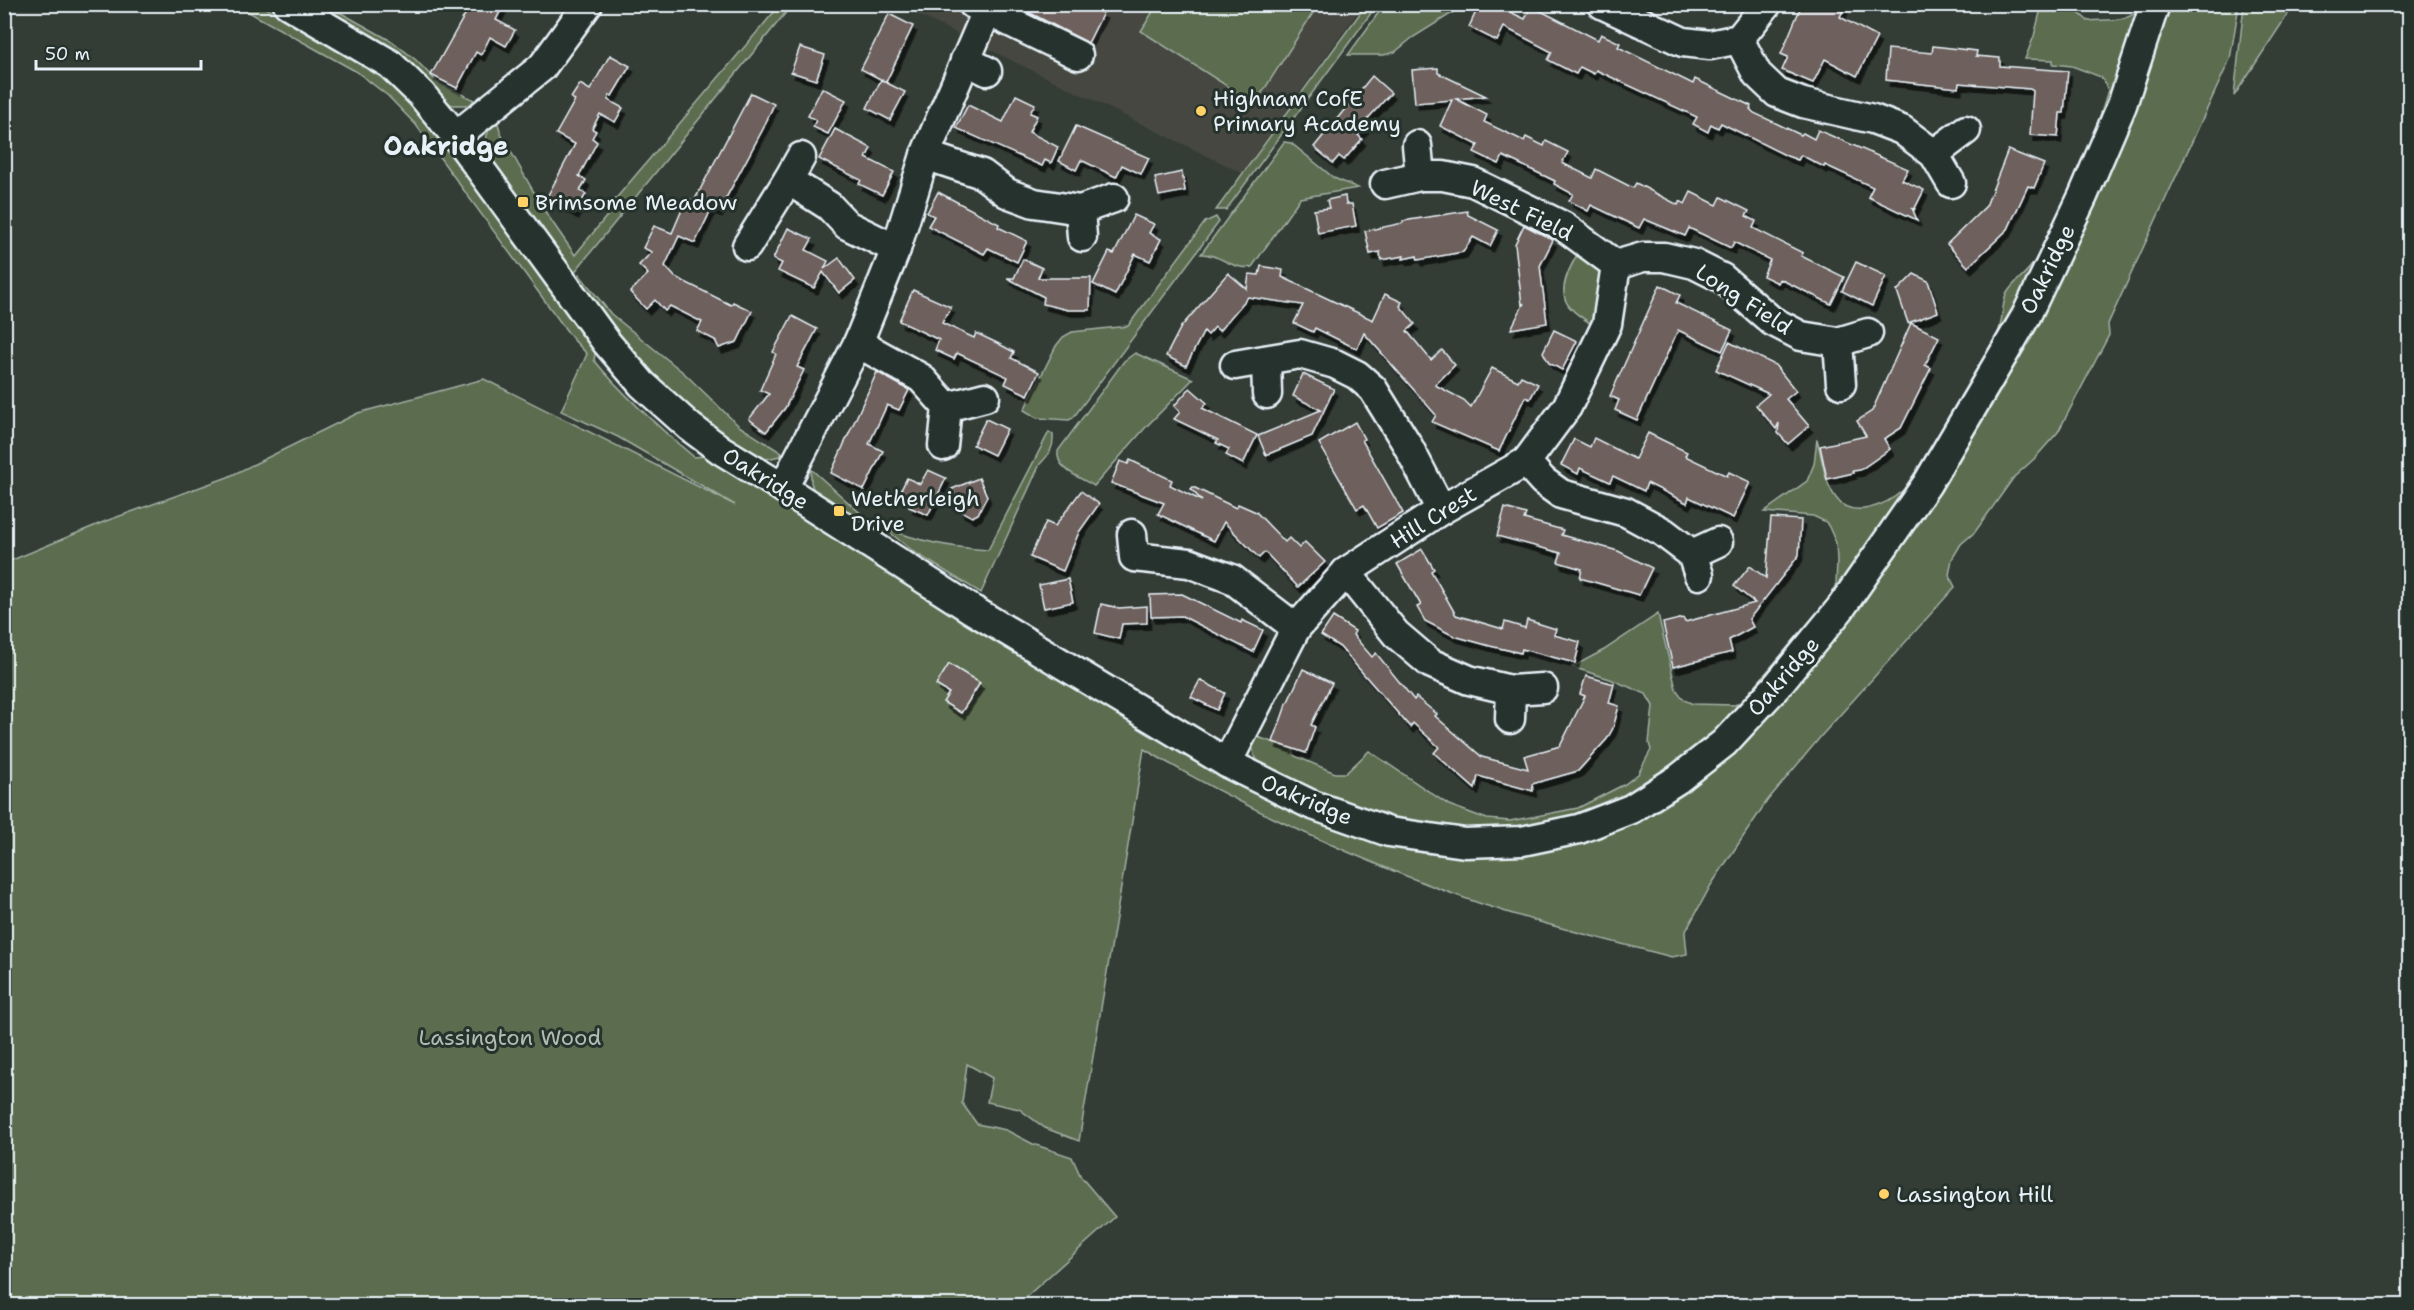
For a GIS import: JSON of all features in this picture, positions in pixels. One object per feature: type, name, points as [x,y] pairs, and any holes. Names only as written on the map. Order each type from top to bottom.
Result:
[{"type":"street","name":"Oakridge","points":[[288,4],[390,64],[421,94],[456,136],[607,344],[642,384],[690,427],[721,450],[971,609],[1227,763],[1310,804],[1389,832],[1465,843],[1522,841],[1579,829],[1631,809],[1678,779],[1724,743],[1775,688],[1840,609],[1927,484],[2020,326],[2083,196],[2122,105],[2156,4]]},
{"type":"street","points":[[456,136],[542,67],[588,4]]},
{"type":"street","points":[[1602,4],[1683,42],[1710,45],[1739,39],[1767,4]]},
{"type":"street","points":[[783,488],[858,343],[896,249],[925,155],[974,59],[980,8],[1078,55]]},
{"type":"street","points":[[1739,39],[1757,74],[1777,93],[1803,103],[1873,118],[1902,130],[1934,154],[1951,183]]},
{"type":"street","points":[[1934,154],[1966,130]]},
{"type":"street","points":[[1417,145],[1420,176]]},
{"type":"street","points":[[925,155],[982,174],[1007,193],[1081,224],[1114,198]]},
{"type":"street","points":[[747,246],[795,168],[847,225],[896,249]]},
{"type":"street","name":"West Field","points":[[1385,184],[1420,176],[1443,176],[1473,182],[1563,226],[1616,265]]},
{"type":"street","name":"Long Field","points":[[1616,265],[1643,257],[1664,257],[1694,264],[1722,278],[1772,321],[1801,336],[1838,342],[1868,333]]},
{"type":"street","name":"Hill Crest","points":[[1227,763],[1296,628],[1346,572],[1441,510],[1526,462],[1567,407],[1607,324],[1616,265]]},
{"type":"street","points":[[1838,342],[1841,384]]},
{"type":"street","points":[[858,343],[921,378],[947,407],[944,446]]},
{"type":"street","points":[[1235,365],[1300,354],[1335,364],[1365,382],[1373,389],[1407,444],[1441,510]]},
{"type":"street","points":[[1266,360],[1267,394]]},
{"type":"street","points":[[947,407],[985,397]]},
{"type":"street","points":[[1526,462],[1543,481],[1561,494],[1626,512],[1663,532],[1696,564],[1718,542]]},
{"type":"street","points":[[1132,534],[1134,557],[1189,564],[1232,579],[1296,628]]},
{"type":"street","points":[[1346,572],[1395,634],[1430,663],[1469,680],[1511,690],[1543,688]]},
{"type":"street","points":[[1510,719],[1511,690]]},
{"type":"shaded area","name":"Highnam CofE Primary Academy","points":[[898,5],[1363,5],[1242,173]]},
{"type":"green space","name":"Lassington Wood","points":[[236,5],[261,5],[364,62],[396,88],[410,102],[470,179],[579,331],[596,349],[594,360],[642,411],[694,457],[705,456],[806,520],[948,604],[1134,723],[1190,757],[1278,805],[1323,825],[1367,840],[1413,851],[1461,857],[1510,856],[1562,848],[1603,836],[1642,819],[1660,808],[1711,769],[1920,512],[2166,5],[2239,5],[2230,59],[2108,324],[2109,335],[2058,432],[2014,477],[1975,532],[1961,544],[1952,559],[1949,575],[1955,587],[1822,735],[1767,801],[1711,885],[1685,933],[1687,954],[1672,957],[1529,919],[1445,891],[1292,827],[1217,790],[1144,749],[1079,1141],[1045,1128],[1019,1109],[987,1102],[992,1078],[967,1064],[962,1103],[977,1124],[1006,1130],[1033,1144],[1072,1157],[1081,1177],[1115,1217],[1017,1305],[5,1306],[5,563],[106,521],[228,477],[358,413],[484,379],[735,505],[618,437],[561,411],[587,354],[572,338],[416,125],[388,96],[357,72]]},
{"type":"green space","points":[[310,5],[327,5],[393,42],[416,60],[437,82],[474,100],[470,105],[452,105]]},
{"type":"green space","points":[[780,5],[792,5],[573,274],[486,154],[490,127],[497,120],[501,134],[544,210],[575,255],[610,212],[607,209]]},
{"type":"green space","points":[[1157,5],[1318,5],[1255,104],[1141,31]]},
{"type":"green space","points":[[1366,5],[1377,5],[1226,210],[1216,210]]},
{"type":"green space","points":[[1384,5],[1458,5],[1457,10],[1412,38],[1395,52],[1384,55],[1348,55]]},
{"type":"green space","points":[[2042,5],[2070,5],[2088,21],[2125,18],[2137,11],[2141,5],[2097,142],[1953,431],[1792,650],[1716,733],[1676,767],[1635,793],[1592,813],[1522,828],[1488,831],[1419,826],[1357,810],[1267,770],[1263,766],[1253,751],[1254,736],[1294,749],[1295,756],[1335,773],[1346,773],[1369,751],[1449,805],[1487,819],[1510,821],[1578,808],[1625,784],[1638,774],[1651,750],[1649,743],[1653,706],[1646,694],[1572,667],[1604,650],[1658,614],[1676,689],[1684,700],[1693,704],[1735,705],[1742,701],[1827,601],[1836,585],[1836,543],[1826,522],[1813,516],[1764,512],[1807,481],[1814,464],[1817,439],[1829,485],[1843,505],[1860,509],[1870,508],[1903,490],[1978,374],[1998,333],[2007,293],[2034,262],[2077,178],[2108,90],[2101,77],[2072,66],[2053,64],[2053,60],[2025,59]]},
{"type":"green space","points":[[2244,5],[2294,5],[2234,96]]},
{"type":"green space","points":[[1284,142],[1291,143],[1334,178],[1358,188],[1300,198],[1252,267],[1239,267],[1214,256],[1201,254]]},
{"type":"green space","points":[[1216,217],[1219,222],[1073,418],[1069,420],[1037,418],[1024,410],[1056,346],[1063,337],[1072,332],[1128,326],[1205,222]]},
{"type":"green space","points":[[1581,249],[1599,268],[1602,285],[1594,326],[1570,307],[1565,299],[1564,287],[1568,273]]},
{"type":"green space","points":[[579,274],[611,314],[684,373],[739,426],[782,453],[780,456],[762,460],[751,455],[686,408],[619,336],[575,278]]},
{"type":"green space","points":[[1135,353],[1193,379],[1146,427],[1094,486],[1065,468],[1058,457],[1058,451],[1124,361]]},
{"type":"green space","points":[[1049,432],[1053,435],[1053,444],[1040,464],[981,593],[914,552],[883,527],[935,543],[988,550]]},
{"type":"green space","points":[[811,469],[905,553],[814,492]]},
{"type":"building","points":[[471,4],[504,4],[496,20],[515,30],[506,46],[490,37],[481,55],[476,52],[457,88],[431,75]]},
{"type":"building","points":[[1013,4],[1099,4],[1096,10],[1103,13],[1088,43]]},
{"type":"building","points":[[1493,4],[1525,19],[1531,6],[1598,40],[1601,34],[1620,43],[1618,47],[1693,84],[1695,79],[1751,106],[1750,109],[1754,113],[1801,135],[1803,133],[1814,139],[1818,130],[1908,169],[1902,180],[1924,190],[1914,210],[1912,208],[1917,220],[1868,197],[1873,187],[1825,165],[1824,167],[1801,155],[1798,160],[1787,156],[1721,123],[1718,128],[1711,124],[1708,132],[1693,124],[1697,117],[1596,70],[1594,74],[1580,67],[1576,74],[1548,60],[1552,52],[1504,27],[1497,41],[1469,27],[1479,5],[1490,11]]},
{"type":"building","points":[[1802,4],[1846,4],[1840,17],[1877,37],[1857,76],[1825,59],[1813,83],[1782,70],[1788,57],[1781,54]]},
{"type":"building","points":[[889,14],[913,26],[886,82],[861,69]]},
{"type":"building","points":[[1933,46],[1977,51],[1976,56],[2000,58],[2000,66],[2068,71],[2064,113],[2060,113],[2058,137],[2030,135],[2033,91],[2030,89],[1959,83],[1958,88],[1886,80],[1888,49],[1932,53]]},
{"type":"building","points":[[800,47],[825,55],[816,80],[791,72]]},
{"type":"building","points":[[610,55],[630,66],[608,100],[623,108],[615,122],[600,114],[592,129],[596,131],[592,138],[597,142],[579,176],[586,180],[580,191],[586,194],[575,213],[547,197],[575,144],[556,134],[575,100],[571,98],[580,84],[590,90]]},
{"type":"building","points":[[1438,68],[1438,73],[1486,96],[1456,99],[1487,115],[1484,122],[1524,141],[1526,137],[1544,146],[1546,141],[1568,152],[1562,163],[1592,178],[1596,169],[1633,188],[1636,183],[1678,205],[1680,201],[1685,204],[1691,192],[1717,205],[1721,197],[1749,211],[1746,216],[1756,221],[1753,228],[1803,253],[1801,256],[1844,277],[1831,304],[1780,279],[1778,283],[1763,276],[1770,260],[1734,242],[1731,248],[1689,228],[1685,236],[1644,219],[1639,228],[1591,205],[1588,211],[1569,201],[1573,194],[1554,184],[1555,181],[1503,156],[1499,164],[1474,152],[1478,145],[1440,126],[1452,100],[1415,103],[1412,70]]},
{"type":"building","points":[[1372,76],[1391,93],[1362,125],[1365,127],[1358,135],[1362,139],[1344,160],[1339,156],[1333,163],[1314,147]]},
{"type":"building","points":[[881,80],[905,92],[890,120],[867,108]]},
{"type":"building","points":[[822,88],[846,100],[828,134],[813,127],[816,120],[808,116]]},
{"type":"building","points":[[751,93],[774,104],[763,129],[719,211],[712,208],[695,243],[679,236],[665,266],[675,277],[731,305],[733,302],[752,311],[737,342],[719,348],[715,340],[697,331],[702,322],[670,306],[665,311],[655,300],[646,309],[630,292],[648,274],[639,265],[652,252],[643,248],[654,226],[672,233],[687,198],[694,201]]},
{"type":"building","points":[[1016,95],[1035,104],[1030,113],[1037,116],[1029,132],[1058,147],[1051,163],[1045,160],[1042,166],[956,128],[968,105],[1003,122]]},
{"type":"building","points":[[1076,126],[1149,158],[1141,174],[1122,165],[1116,177],[1081,160],[1076,170],[1059,161]]},
{"type":"building","points":[[835,129],[871,148],[866,158],[894,172],[882,195],[859,184],[861,180],[819,159]]},
{"type":"building","points":[[2008,150],[2044,164],[2034,188],[2028,186],[2008,229],[1968,267],[1947,244],[1986,206]]},
{"type":"building","points":[[1182,172],[1185,191],[1159,196],[1155,178]]},
{"type":"building","points":[[938,192],[1027,241],[1017,262],[988,248],[984,254],[928,226],[934,216],[927,213]]},
{"type":"building","points":[[1345,196],[1346,204],[1352,204],[1356,226],[1318,233],[1314,210],[1329,208],[1327,200]]},
{"type":"building","points":[[1467,211],[1468,215],[1498,230],[1490,246],[1473,237],[1463,252],[1418,260],[1417,256],[1403,259],[1404,256],[1381,260],[1380,252],[1370,254],[1365,231],[1403,223],[1403,221]]},
{"type":"building","points":[[1134,215],[1154,224],[1149,233],[1161,239],[1150,261],[1135,254],[1115,295],[1093,284],[1109,252],[1114,254]]},
{"type":"building","points":[[1524,225],[1553,240],[1540,266],[1547,323],[1511,329],[1524,303],[1522,305],[1515,244]]},
{"type":"building","points":[[788,228],[812,239],[806,250],[828,261],[824,269],[839,258],[855,280],[839,293],[823,272],[814,288],[778,271],[782,263],[773,259]]},
{"type":"building","points":[[1023,259],[1042,268],[1038,278],[1091,278],[1090,310],[1068,310],[1043,304],[1044,297],[1007,278],[1014,278]]},
{"type":"building","points":[[1856,262],[1886,276],[1872,306],[1842,291]]},
{"type":"building","points":[[1261,266],[1283,270],[1282,277],[1373,320],[1385,294],[1402,302],[1400,306],[1415,324],[1407,331],[1431,360],[1442,350],[1455,365],[1435,385],[1464,400],[1471,407],[1492,368],[1518,381],[1521,376],[1538,384],[1530,399],[1525,397],[1499,451],[1432,422],[1436,415],[1364,333],[1357,349],[1315,328],[1313,332],[1294,323],[1303,305],[1248,297],[1219,331],[1215,327],[1208,335],[1204,331],[1186,366],[1166,356],[1181,327],[1228,273],[1247,289],[1249,274],[1259,275]]},
{"type":"building","points":[[1914,274],[1928,281],[1938,312],[1908,323],[1897,291]]},
{"type":"building","points":[[1660,285],[1680,295],[1676,303],[1732,330],[1722,351],[1678,330],[1637,420],[1615,410],[1619,400],[1610,396]]},
{"type":"building","points":[[913,290],[951,307],[942,323],[974,338],[976,333],[997,343],[1014,352],[1011,358],[1039,372],[1028,395],[1005,384],[1008,377],[957,353],[954,359],[935,350],[939,340],[899,321]]},
{"type":"building","points":[[792,316],[817,329],[797,367],[804,370],[785,408],[766,432],[749,419],[769,394],[760,390],[776,354],[773,352]]},
{"type":"building","points":[[1911,323],[1939,337],[1925,365],[1931,368],[1901,428],[1884,439],[1890,449],[1860,470],[1827,479],[1820,446],[1866,436],[1857,421],[1872,411]]},
{"type":"building","points":[[1554,330],[1577,341],[1562,370],[1549,363],[1543,352]]},
{"type":"building","points":[[1729,342],[1775,365],[1796,391],[1786,399],[1809,426],[1788,444],[1778,433],[1779,423],[1776,429],[1756,405],[1769,394],[1716,370]]},
{"type":"building","points":[[877,372],[909,390],[899,410],[887,405],[869,444],[883,451],[864,490],[831,473]]},
{"type":"building","points":[[1303,374],[1334,389],[1312,436],[1266,455],[1258,436],[1321,410],[1293,396]]},
{"type":"building","points":[[1190,388],[1207,403],[1202,408],[1257,435],[1243,464],[1226,455],[1229,449],[1216,443],[1218,440],[1174,419],[1180,412],[1174,406]]},
{"type":"building","points":[[986,419],[1007,429],[994,455],[973,445]]},
{"type":"building","points":[[1355,422],[1364,439],[1362,440],[1403,513],[1377,528],[1364,505],[1357,509],[1319,443]]},
{"type":"building","points":[[1648,433],[1687,452],[1685,456],[1727,476],[1729,472],[1750,482],[1733,518],[1689,497],[1687,503],[1647,483],[1644,491],[1613,476],[1610,482],[1580,468],[1578,474],[1561,465],[1574,439],[1590,447],[1594,438],[1635,459]]},
{"type":"building","points":[[1130,460],[1172,480],[1170,485],[1202,501],[1191,489],[1193,487],[1236,508],[1238,504],[1256,512],[1285,542],[1289,538],[1299,548],[1305,542],[1325,562],[1298,587],[1265,552],[1259,558],[1224,522],[1214,541],[1158,514],[1164,503],[1111,483],[1120,461],[1128,464]]},
{"type":"building","points":[[928,470],[946,478],[928,515],[909,507],[912,501],[899,494],[907,478],[920,484]]},
{"type":"building","points":[[979,478],[987,496],[978,514],[972,517],[961,511],[952,489]]},
{"type":"building","points":[[1081,491],[1099,504],[1079,532],[1063,571],[1030,557],[1046,522],[1055,526]]},
{"type":"building","points":[[1505,508],[1526,514],[1524,519],[1563,530],[1561,535],[1618,551],[1652,568],[1639,595],[1580,578],[1582,569],[1558,562],[1561,553],[1497,536]]},
{"type":"building","points":[[1771,518],[1801,520],[1799,555],[1749,619],[1753,627],[1729,640],[1732,652],[1673,667],[1663,623],[1683,618],[1685,622],[1755,603],[1734,586],[1750,566],[1766,578]]},
{"type":"building","points":[[1422,549],[1434,569],[1431,571],[1456,615],[1503,629],[1505,622],[1525,628],[1527,620],[1556,629],[1554,635],[1580,642],[1575,663],[1522,649],[1521,653],[1454,636],[1425,621],[1417,607],[1421,605],[1397,564]]},
{"type":"building","points":[[1068,579],[1073,602],[1044,608],[1039,585]]},
{"type":"building","points":[[1182,594],[1241,623],[1242,620],[1263,630],[1253,652],[1182,616],[1151,617],[1150,595]]},
{"type":"building","points":[[1101,604],[1119,608],[1147,606],[1147,623],[1122,624],[1119,639],[1095,633]]},
{"type":"building","points":[[1333,617],[1355,631],[1353,635],[1372,657],[1376,653],[1414,700],[1416,697],[1437,714],[1435,716],[1482,757],[1528,769],[1524,756],[1560,746],[1585,696],[1580,694],[1586,676],[1614,684],[1609,703],[1619,706],[1613,728],[1607,739],[1578,771],[1532,784],[1533,791],[1478,776],[1475,789],[1434,753],[1439,747],[1413,723],[1410,727],[1340,647],[1321,635]]},
{"type":"building","points":[[949,664],[980,683],[961,713],[943,702],[949,693],[936,685]]},
{"type":"building","points":[[1303,669],[1332,683],[1311,725],[1315,727],[1306,753],[1273,742],[1285,708]]},
{"type":"building","points":[[1200,680],[1225,693],[1217,710],[1191,697]]},
{"type":"place","name":"Highnam CofE Primary Academy","points":[[1201,111]]},
{"type":"place","name":"Brimsome Meadow","points":[[523,202]]},
{"type":"place","name":"Wetherleigh Drive","points":[[839,511]]},
{"type":"place","name":"Lassington Hill","points":[[1884,1194]]},
{"type":"district","name":"Oakridge","points":[[446,146]]}]
